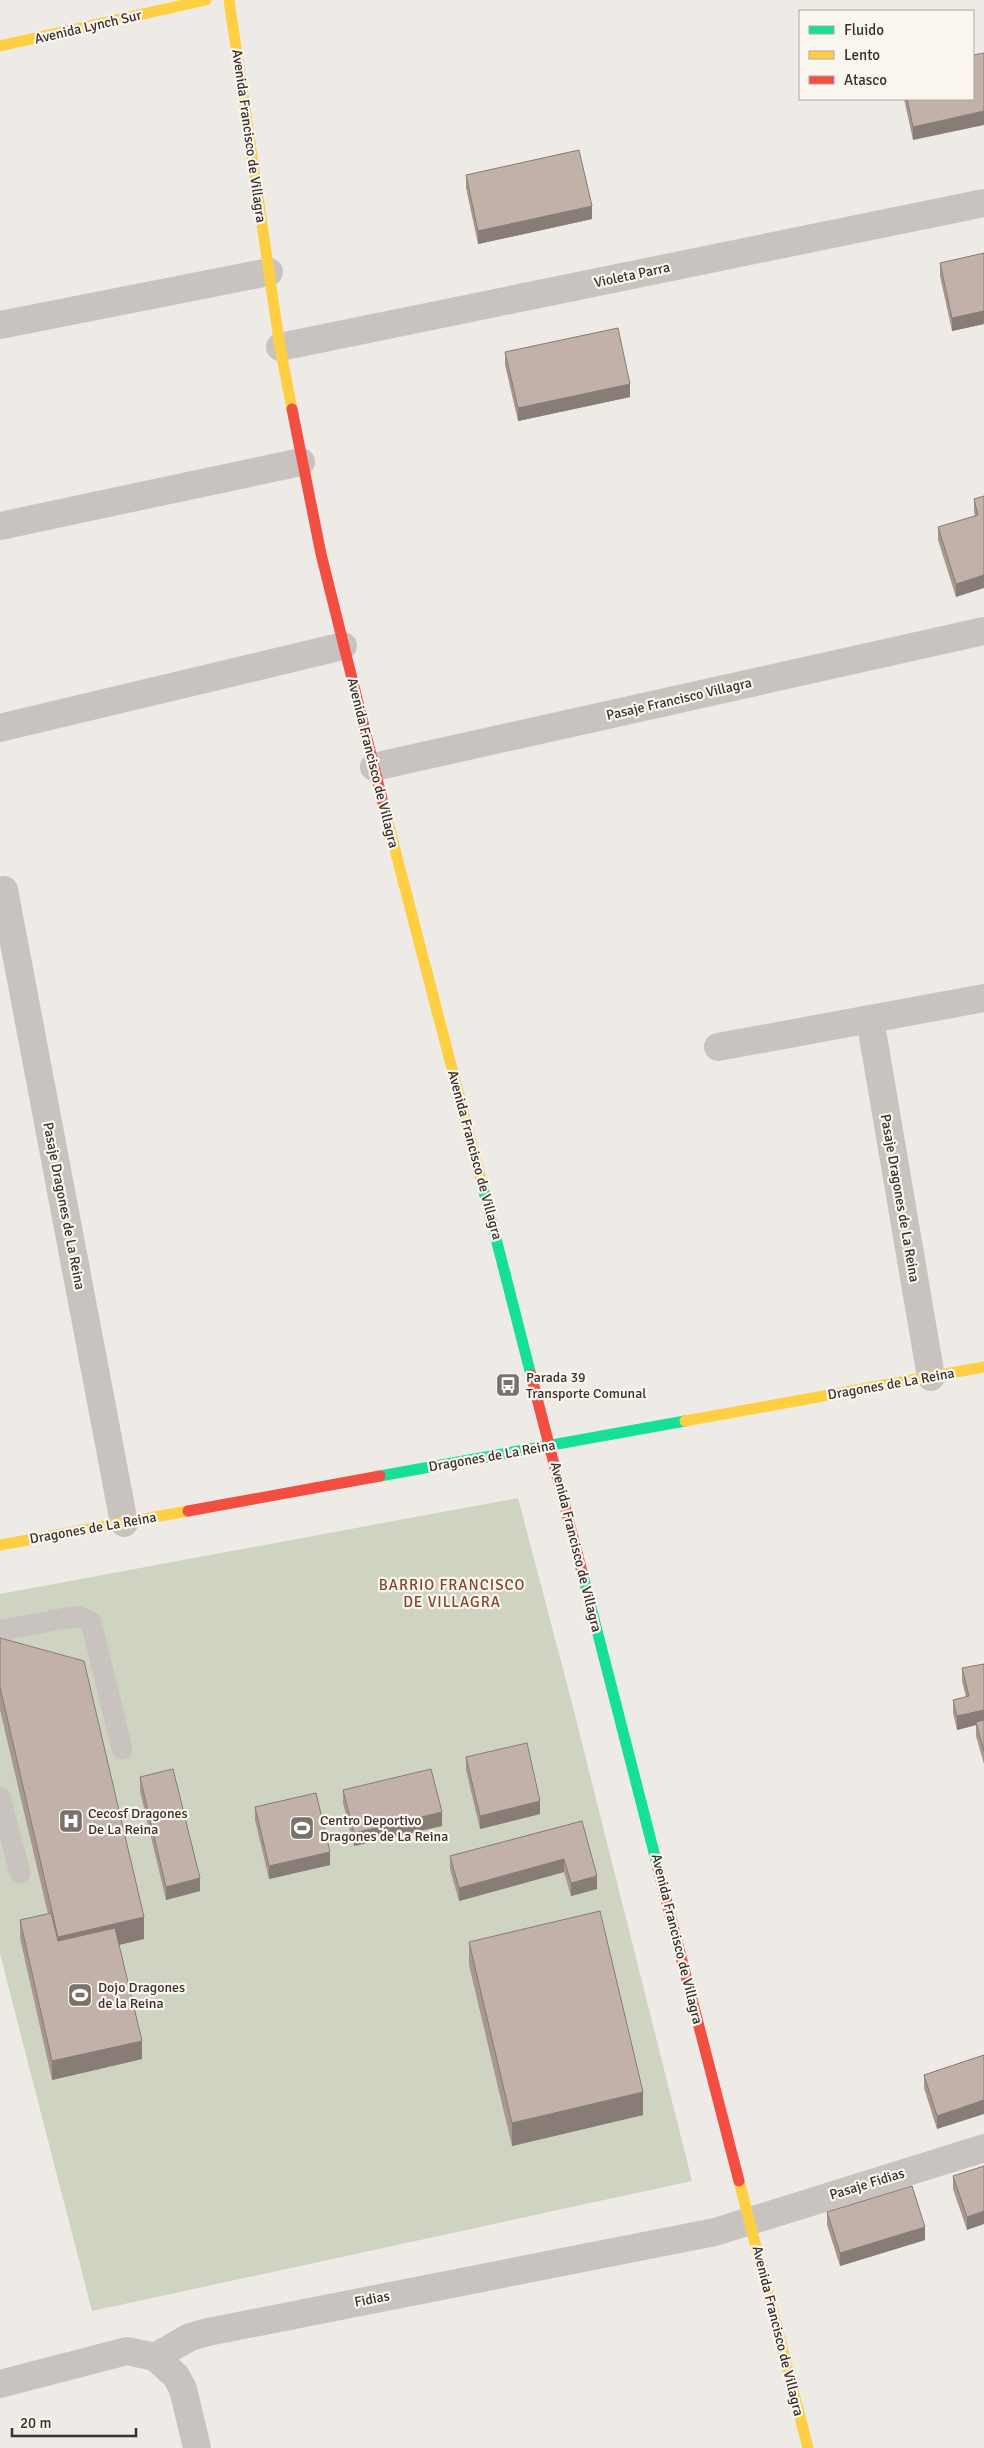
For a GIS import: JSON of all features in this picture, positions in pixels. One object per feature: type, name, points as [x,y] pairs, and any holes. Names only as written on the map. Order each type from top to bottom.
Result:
[{"type":"street","name":"Avenida Lynch Sur","points":[[0,46],[206,0]]},
{"type":"street","name":"Avenida Francisco de Villagra","points":[[229,0],[280,347],[301,462],[343,646],[808,2448]]},
{"type":"street","name":"Violeta Parra","points":[[280,347],[984,203]]},
{"type":"street","points":[[0,325],[269,272]]},
{"type":"street","points":[[0,526],[301,462]]},
{"type":"street","name":"Pasaje Francisco Villagra","points":[[374,767],[984,631]]},
{"type":"street","points":[[0,728],[343,646]]},
{"type":"street","name":"Pasaje Dragones de La Reina","points":[[4,890],[124,1522]]},
{"type":"street","points":[[718,1047],[984,998]]},
{"type":"street","name":"Pasaje Dragones de La Reina","points":[[870,1019],[931,1377]]},
{"type":"street","name":"Dragones de La Reina","points":[[0,1545],[984,1367]]},
{"type":"street","name":"Pasaje Fidias","points":[[750,2220],[984,2148]]},
{"type":"street","name":"Fidias","points":[[155,2357],[190,2337],[208,2332],[715,2232],[750,2220]]},
{"type":"street","points":[[0,2384],[127,2351],[155,2357],[176,2376],[183,2389],[197,2448]]},
{"type":"lane","points":[[0,1631],[66,1618],[80,1617],[91,1622],[122,1749]]},
{"type":"lane","points":[[0,1797],[20,1873]]},
{"type":"green space","name":"Centro Deportivo Dragones de La Reina","points":[[518,1498],[572,1703],[692,2181],[92,2311],[0,1954],[0,1594]]},
{"type":"building","points":[[984,53],[984,111],[913,127],[907,100],[974,100],[974,55]]},
{"type":"building","points":[[579,150],[592,206],[478,231],[466,175]]},
{"type":"building","points":[[984,253],[984,311],[952,318],[940,263]]},
{"type":"building","points":[[618,328],[630,384],[518,408],[505,352]]},
{"type":"building","points":[[984,496],[984,575],[956,584],[938,527],[978,515],[974,499]]},
{"type":"building","name":"Cecosf Dragones De La Reina","points":[[0,1638],[84,1661],[144,1917],[58,1937],[0,1687]]},
{"type":"building","points":[[984,1664],[984,1710],[957,1716],[953,1700],[969,1696],[962,1668]]},
{"type":"building","points":[[984,1720],[984,1751],[976,1722]]},
{"type":"building","points":[[527,1743],[540,1801],[480,1816],[466,1757]]},
{"type":"building","points":[[173,1769],[200,1878],[166,1887],[140,1777]]},
{"type":"building","points":[[431,1769],[442,1812],[354,1833],[343,1790]]},
{"type":"building","points":[[316,1793],[330,1852],[269,1866],[255,1807]]},
{"type":"building","points":[[582,1821],[597,1876],[571,1883],[564,1859],[459,1888],[450,1856]]},
{"type":"building","points":[[600,1911],[643,2092],[512,2123],[469,1942]]},
{"type":"building","points":[[51,1913],[58,1941],[115,1928],[142,2041],[52,2061],[20,1920]]},
{"type":"building","points":[[984,2055],[984,2100],[937,2116],[924,2075]]},
{"type":"building","points":[[984,2166],[984,2211],[967,2217],[953,2176]]},
{"type":"building","points":[[912,2186],[925,2227],[840,2253],[827,2212]]},
{"type":"traffic: fast","points":[[482,1184],[531,1375]]},
{"type":"traffic: fast","points":[[380,1476],[685,1421]]},
{"type":"traffic: fast","points":[[582,1572],[658,1868]]},
{"type":"traffic: slow","points":[[0,46],[206,0]]},
{"type":"traffic: slow","points":[[229,0],[280,347],[292,409]]},
{"type":"traffic: slow","points":[[386,815],[482,1184]]},
{"type":"traffic: slow","points":[[685,1421],[984,1367]]},
{"type":"traffic: slow","points":[[0,1545],[188,1511]]},
{"type":"traffic: slow","points":[[739,2181],[808,2448]]},
{"type":"traffic: jam","points":[[292,409],[321,554],[386,815]]},
{"type":"traffic: jam","points":[[531,1375],[582,1572]]},
{"type":"traffic: jam","points":[[188,1511],[380,1476]]},
{"type":"traffic: jam","points":[[658,1868],[739,2181]]},
{"type":"place","name":"Parada 39 Transporte Comunal","points":[[508,1385]]},
{"type":"place","name":"Cecosf Dragones De La Reina","points":[[71,1821]]},
{"type":"place","name":"Centro Deportivo Dragones de La Reina","points":[[302,1828]]},
{"type":"place","name":"Dojo Dragones de la Reina","points":[[80,1995]]},
{"type":"district","name":"BARRIO FRANCISCO DE VILLAGRA","points":[[452,1594]]}]
